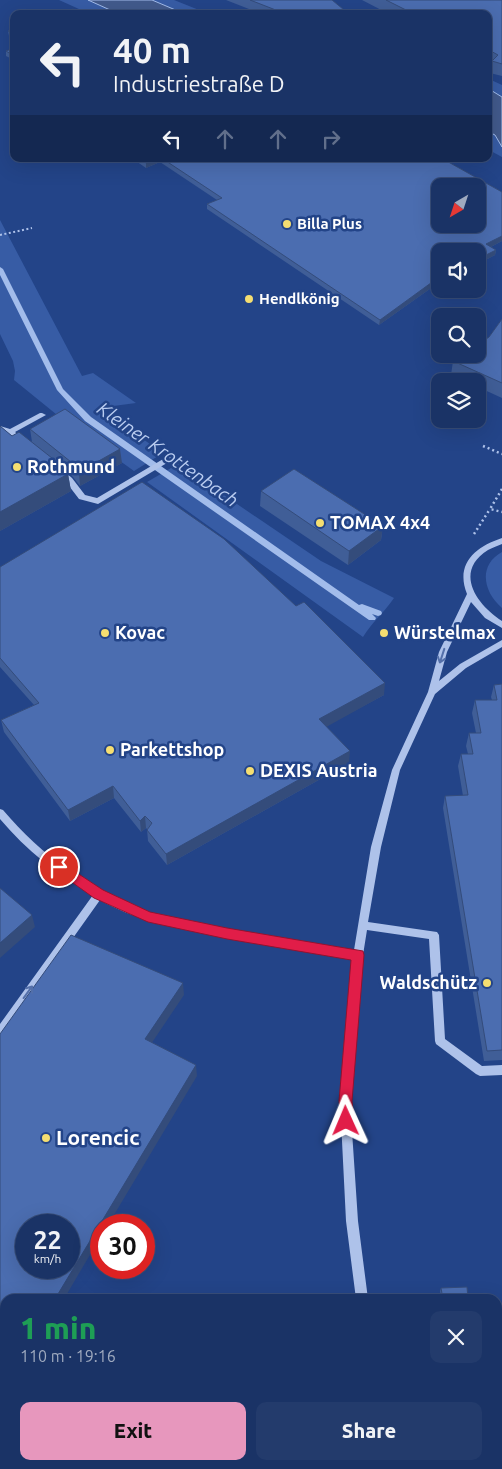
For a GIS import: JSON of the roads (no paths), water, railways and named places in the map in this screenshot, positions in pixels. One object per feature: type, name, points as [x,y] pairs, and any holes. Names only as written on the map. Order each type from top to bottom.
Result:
[{"type":"street","points":[[10,432],[42,415]]},
{"type":"street","points":[[0,428],[10,432],[32,450]]},
{"type":"street","points":[[54,468],[69,480],[82,497],[98,500],[173,457]]},
{"type":"street","points":[[502,541],[488,545],[467,566],[466,577],[470,596],[483,613],[502,625]]},
{"type":"street","points":[[361,1294],[352,1220],[346,1101],[358,955],[376,847],[396,770],[432,692],[443,652],[470,596]]},
{"type":"street","points":[[432,692],[463,666],[502,643]]},
{"type":"street","points":[[0,813],[10,826],[46,857],[99,894],[148,917],[227,934],[358,955]]},
{"type":"street","points":[[0,1032],[99,894]]},
{"type":"street","points":[[363,925],[434,935],[440,1041],[480,1071],[502,1070]]},
{"type":"waterway","name":"Kleiner Krottenbach","points":[[0,269],[60,390],[88,419],[372,618]]},
{"type":"waterway","points":[[362,607],[378,613]]},
{"type":"place","name":"Billa Plus","points":[[287,224]]},
{"type":"place","name":"Hendlkönig","points":[[249,299]]},
{"type":"place","name":"Rothmund","points":[[17,467]]},
{"type":"place","name":"TOMAX 4x4","points":[[320,523]]},
{"type":"place","name":"Kovac","points":[[105,633]]},
{"type":"place","name":"Würstelmax","points":[[384,633]]},
{"type":"place","name":"Parkettshop","points":[[110,750]]},
{"type":"place","name":"DEXIS Austria","points":[[250,771]]},
{"type":"place","name":"Waldschütz","points":[[487,983]]},
{"type":"place","name":"Lorencic","points":[[46,1138]]}]
